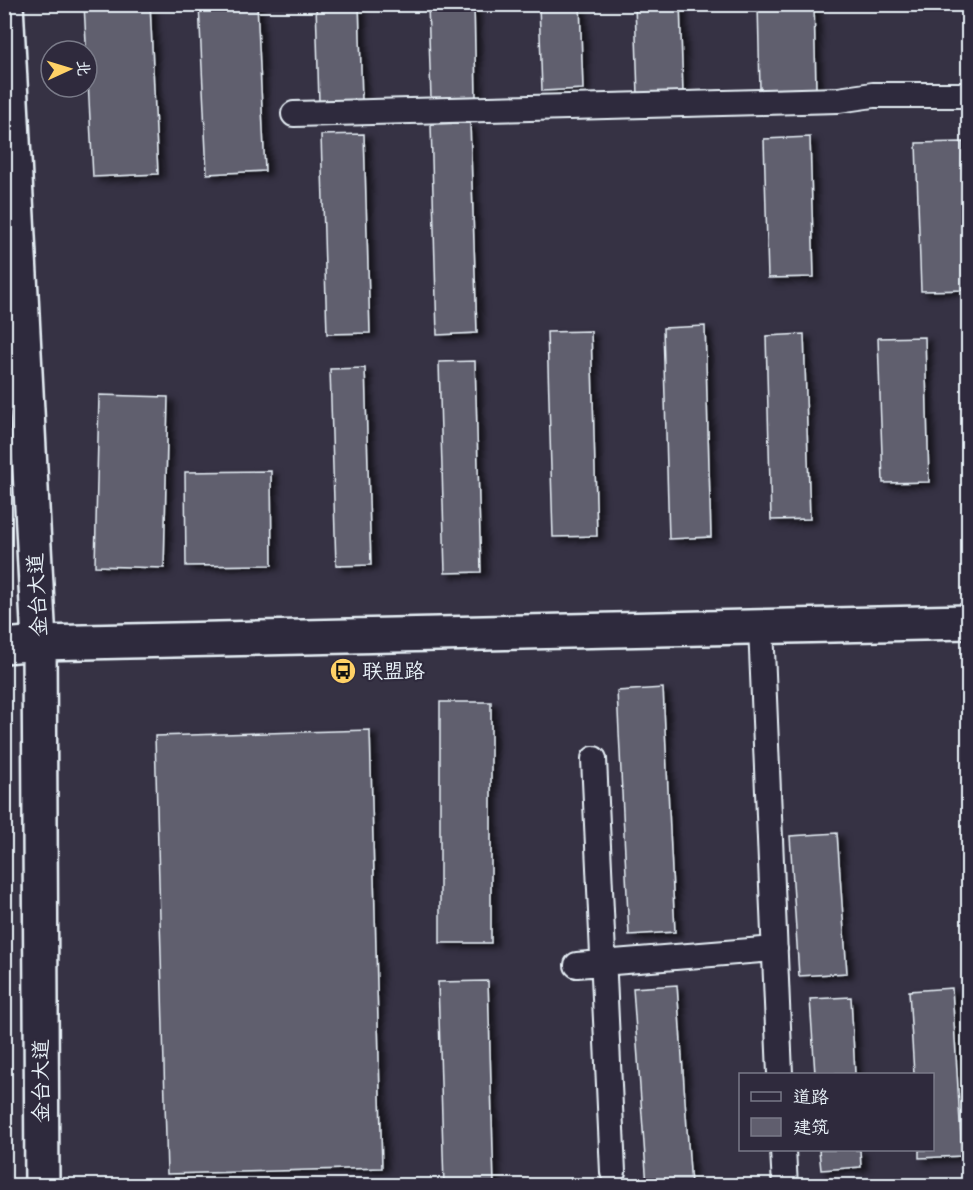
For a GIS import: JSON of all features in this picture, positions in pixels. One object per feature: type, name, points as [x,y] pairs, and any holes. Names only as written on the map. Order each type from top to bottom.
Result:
[{"type":"main road","name":"金台大道","points":[[6,4],[39,643],[42,1185]]},
{"type":"main road","points":[[4,646],[39,643],[969,622]]},
{"type":"street","points":[[294,114],[838,100],[873,95],[969,95]]},
{"type":"street","points":[[761,627],[780,1073]]},
{"type":"street","points":[[594,759],[613,1172]]},
{"type":"street","points":[[577,965],[775,949]]},
{"type":"street","points":[[783,1151],[785,1185]]},
{"type":"building","points":[[84,4],[150,4],[158,174],[93,177],[89,99],[99,99],[99,39],[86,39]]},
{"type":"building","points":[[199,4],[257,4],[265,171],[207,174]]},
{"type":"building","points":[[316,4],[359,4],[362,101],[319,102]]},
{"type":"building","points":[[428,4],[474,4],[476,98],[431,99]]},
{"type":"building","points":[[539,4],[580,4],[583,89],[542,91]]},
{"type":"building","points":[[635,4],[680,4],[683,94],[638,96]]},
{"type":"building","points":[[758,4],[814,4],[816,89],[760,90]]},
{"type":"building","points":[[965,4],[968,4],[968,48],[966,48]]},
{"type":"building","points":[[470,123],[477,333],[437,335],[431,124]]},
{"type":"building","points":[[364,134],[370,333],[327,334],[321,135]]},
{"type":"building","points":[[810,137],[814,277],[768,278],[764,139]]},
{"type":"building","points":[[963,142],[968,290],[921,291],[916,143]]},
{"type":"building","points":[[705,326],[711,537],[669,539],[663,328]]},
{"type":"building","points":[[591,331],[597,536],[553,537],[547,332]]},
{"type":"building","points":[[804,334],[810,519],[771,520],[766,336]]},
{"type":"building","points":[[925,337],[929,482],[883,483],[878,338]]},
{"type":"building","points":[[475,361],[481,572],[445,573],[439,362]]},
{"type":"building","points":[[365,368],[371,565],[336,566],[330,369]]},
{"type":"building","points":[[99,395],[168,397],[164,568],[95,566]]},
{"type":"building","points":[[271,471],[272,565],[186,566],[185,472]]},
{"type":"building","points":[[663,688],[675,932],[629,935],[617,691]]},
{"type":"building","points":[[440,702],[491,702],[491,943],[440,943]]},
{"type":"building","points":[[370,730],[382,1168],[167,1174],[155,736]]},
{"type":"building","points":[[837,833],[847,973],[799,976],[790,836]]},
{"type":"building","points":[[488,981],[494,1186],[444,1186],[438,982]]},
{"type":"building","points":[[677,985],[691,1186],[647,1186],[633,988]]},
{"type":"building","points":[[952,988],[962,1156],[919,1158],[919,1151],[934,1151],[934,1073],[914,1073],[909,991]]},
{"type":"building","points":[[851,997],[855,1073],[815,1073],[810,999]]},
{"type":"building","points":[[819,1151],[860,1151],[861,1167],[821,1170]]},
{"type":"place","name":"联盟路","points":[[343,671]]}]
